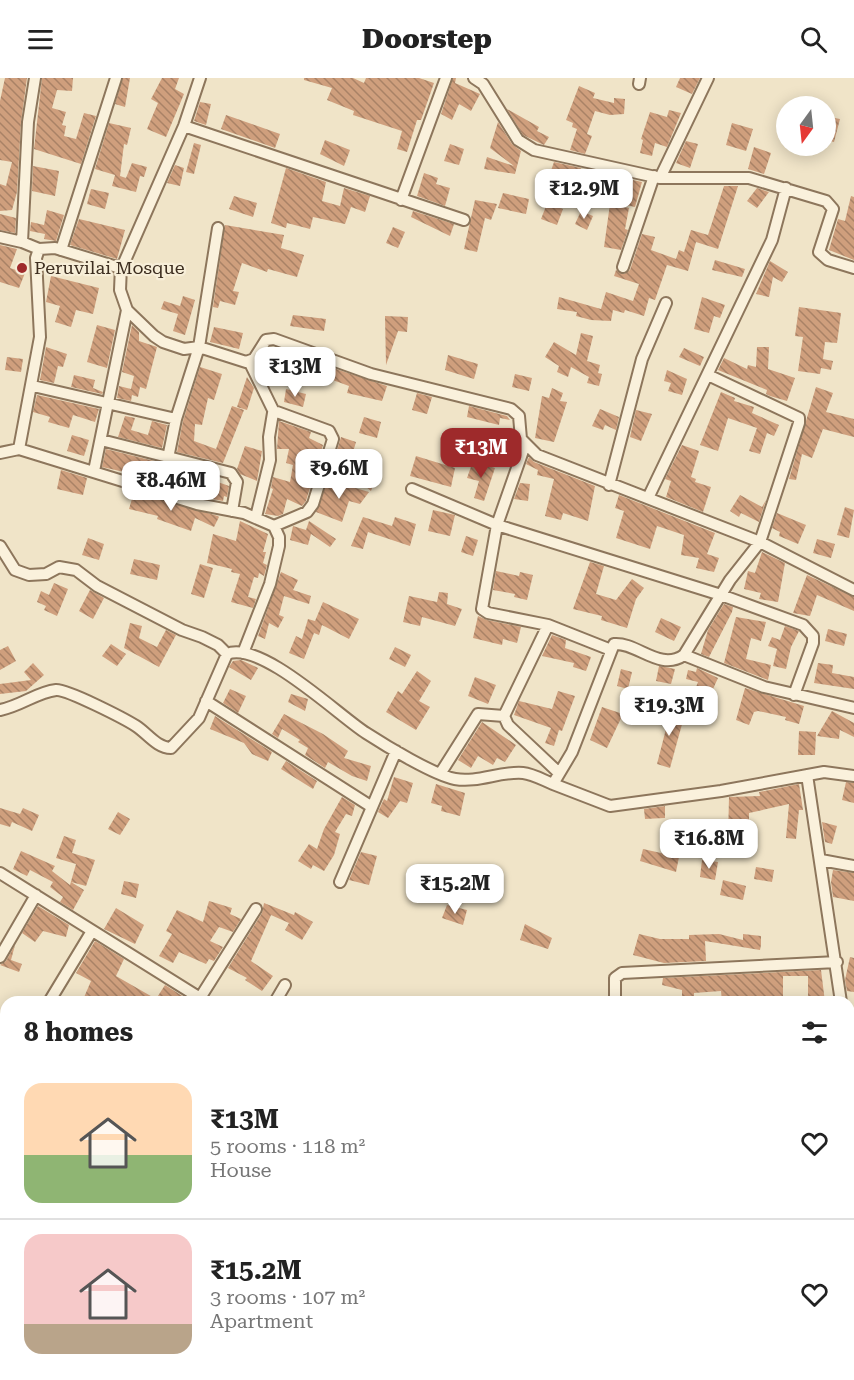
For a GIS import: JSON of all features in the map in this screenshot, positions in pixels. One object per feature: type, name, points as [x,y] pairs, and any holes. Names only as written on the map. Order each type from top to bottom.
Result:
[{"type":"street","points":[[22,242],[28,122],[34,78]]},
{"type":"street","points":[[60,250],[116,78]]},
{"type":"street","points":[[200,78],[184,126],[121,266],[120,290],[127,310],[163,342],[184,349],[199,348],[249,361],[254,359],[266,340],[274,339],[371,374],[511,409],[519,416],[519,434],[525,445],[537,455],[760,542],[854,590]]},
{"type":"street","points":[[401,200],[446,78]]},
{"type":"street","points":[[474,78],[483,84],[511,131],[526,146],[550,155],[657,177],[741,177],[821,198],[832,206],[819,252],[828,260],[854,268]]},
{"type":"street","points":[[623,267],[657,177],[708,78]]},
{"type":"street","points":[[184,126],[464,220]]},
{"type":"street","points":[[648,498],[772,240],[786,188]]},
{"type":"street","points":[[168,458],[176,419],[199,348],[218,228]]},
{"type":"street","points":[[0,237],[39,249],[60,250],[121,266]]},
{"type":"street","points":[[19,449],[33,386],[40,337],[36,258],[39,249]]},
{"type":"street","points":[[609,485],[642,359],[666,303]]},
{"type":"street","points":[[94,471],[127,310]]},
{"type":"street","points":[[249,361],[274,412],[329,431],[333,437],[313,504],[307,512],[274,526]]},
{"type":"street","points":[[553,784],[572,752],[611,650],[616,643],[664,660],[675,660],[684,655],[721,595],[760,542],[800,423],[799,418],[708,375]]},
{"type":"street","points":[[33,386],[106,405],[176,419]]},
{"type":"street","points":[[256,518],[270,460],[270,423],[274,412]]},
{"type":"street","points":[[101,440],[231,473],[237,482],[232,511]]},
{"type":"street","points":[[525,445],[497,525],[482,609],[488,613],[548,625],[611,650]]},
{"type":"street","points":[[0,453],[19,449],[197,504],[256,518],[274,526],[279,537],[270,584],[243,654]]},
{"type":"street","points":[[412,489],[497,525],[721,595],[803,625],[810,630],[813,643],[794,695]]},
{"type":"street","points":[[0,546],[15,570],[29,575],[46,574],[59,567],[67,567],[97,586],[165,622],[219,645],[227,654],[243,654],[282,671],[320,695],[357,727],[396,751],[440,774],[455,779],[477,779],[525,773],[610,806],[721,791],[824,772],[854,776]]},
{"type":"street","points":[[548,625],[504,716],[508,725],[559,773]]},
{"type":"street","points":[[0,710],[18,707],[42,694],[58,690],[126,720],[158,744],[171,748],[194,724],[227,654]]},
{"type":"street","points":[[684,655],[764,687],[854,708]]},
{"type":"street","points":[[206,701],[372,807]]},
{"type":"street","points":[[440,774],[478,714],[504,716]]},
{"type":"street","points":[[340,882],[396,751]]},
{"type":"street","points":[[807,775],[840,996]]},
{"type":"street","points":[[820,860],[854,866]]},
{"type":"street","points":[[0,873],[194,996]]},
{"type":"street","points":[[0,957],[36,895]]},
{"type":"street","points":[[205,996],[256,909]]},
{"type":"street","points":[[53,996],[92,931]]},
{"type":"street","points":[[615,996],[615,978],[622,973],[837,962]]},
{"type":"street","points":[[279,996],[285,985]]},
{"type":"building","points":[[5,78],[27,78],[21,122],[17,192],[12,210],[0,211],[0,184],[6,186],[12,162],[0,160],[0,101]]},
{"type":"building","points":[[42,78],[73,78],[72,91],[57,90],[52,108],[66,112],[62,125],[66,126],[64,136],[76,139],[84,113],[96,116],[81,164],[34,149]]},
{"type":"building","points":[[123,78],[130,78],[125,107],[115,104]]},
{"type":"building","points":[[162,78],[179,78],[175,89],[184,94],[166,137],[147,129],[158,103],[151,99]]},
{"type":"building","points":[[304,78],[353,78],[364,83],[366,78],[419,78],[434,83],[421,120],[417,120],[407,152],[397,149],[402,131],[353,115],[354,111],[327,100],[332,88],[304,80]]},
{"type":"building","points":[[453,78],[456,78],[455,83],[480,94],[471,111],[459,104],[452,120],[441,114]]},
{"type":"building","points":[[680,78],[700,78],[692,94],[676,87]]},
{"type":"building","points":[[579,86],[595,93],[593,98],[614,103],[614,98],[625,99],[624,114],[610,115],[595,111],[587,134],[592,136],[585,154],[570,150],[577,129],[572,127],[573,123],[566,120]]},
{"type":"building","points":[[200,102],[211,104],[206,125],[194,121]]},
{"type":"building","points":[[507,109],[539,127],[537,131],[549,137],[544,145],[523,135]]},
{"type":"building","points":[[669,110],[681,113],[667,147],[655,143],[652,156],[640,153],[643,140],[641,139],[650,112],[667,117]]},
{"type":"building","points":[[226,115],[280,134],[275,148],[221,129]]},
{"type":"building","points":[[836,118],[840,119],[836,134]]},
{"type":"building","points":[[498,122],[512,144],[521,151],[515,174],[484,169],[487,157],[514,166],[490,148]]},
{"type":"building","points":[[109,123],[131,128],[127,145],[124,144],[120,176],[126,178],[132,163],[147,167],[144,177],[140,176],[136,192],[112,186],[115,175],[95,169]]},
{"type":"building","points":[[732,123],[753,129],[746,151],[726,145]]},
{"type":"building","points":[[325,140],[350,150],[344,166],[320,154]]},
{"type":"building","points":[[686,141],[698,144],[690,168],[676,163]]},
{"type":"building","points":[[194,143],[201,145],[194,174],[186,172]]},
{"type":"building","points":[[450,144],[464,149],[459,165],[444,161]]},
{"type":"building","points":[[754,147],[771,153],[764,174],[748,169]]},
{"type":"building","points":[[554,162],[581,168],[580,171],[610,180],[604,202],[576,194],[580,181],[564,176],[560,190],[546,185]]},
{"type":"building","points":[[175,165],[184,168],[180,186],[167,183]]},
{"type":"building","points":[[33,166],[59,171],[55,196],[32,191]]},
{"type":"building","points":[[286,168],[326,182],[322,201],[340,206],[344,188],[370,196],[365,212],[351,207],[345,224],[313,217],[310,229],[287,223],[286,228],[271,223]]},
{"type":"building","points":[[424,173],[438,178],[436,184],[450,188],[445,206],[417,196]]},
{"type":"building","points":[[633,180],[642,182],[635,207],[626,205]]},
{"type":"building","points":[[724,186],[738,186],[718,249],[696,242],[688,271],[667,265],[655,300],[649,298],[644,316],[625,310],[624,313],[613,310],[611,321],[591,320],[576,316],[577,312],[557,309],[559,297],[601,309],[606,292],[633,301],[639,284],[614,276],[616,270],[624,274],[630,270],[642,234],[655,237],[651,250],[676,259],[679,250],[684,252],[691,230],[708,235]]},
{"type":"building","points":[[757,188],[769,192],[757,208],[747,201]]},
{"type":"building","points":[[91,189],[109,193],[105,209],[87,204]]},
{"type":"building","points":[[503,193],[529,199],[526,214],[498,208]]},
{"type":"building","points":[[234,196],[257,203],[253,217],[229,209]]},
{"type":"building","points":[[550,196],[557,200],[555,206],[563,209],[557,225],[541,219]]},
{"type":"building","points":[[851,196],[854,197],[854,260],[829,250],[838,219],[845,221]]},
{"type":"building","points":[[475,200],[497,204],[491,220],[485,218],[477,252],[464,249]]},
{"type":"building","points":[[610,204],[629,208],[625,229],[628,230],[621,250],[604,247]]},
{"type":"building","points":[[47,210],[64,215],[56,241],[44,239],[45,234],[30,231],[31,222],[44,225]]},
{"type":"building","points":[[413,211],[454,224],[450,236],[411,217]]},
{"type":"building","points":[[581,211],[593,216],[587,230],[575,224]]},
{"type":"building","points":[[0,214],[16,218],[15,233],[0,230]]},
{"type":"building","points":[[79,219],[125,230],[117,259],[70,245]]},
{"type":"building","points":[[225,225],[284,235],[281,248],[304,255],[297,277],[268,269],[267,272],[242,263],[233,291],[239,292],[235,305],[220,301],[218,308],[213,307]]},
{"type":"building","points":[[393,227],[405,232],[398,248],[386,243]]},
{"type":"building","points":[[0,245],[17,249],[10,268],[25,273],[19,288],[0,282]]},
{"type":"building","points":[[715,260],[745,269],[742,277],[712,270]]},
{"type":"building","points":[[770,261],[788,272],[782,282],[773,277],[769,297],[756,294]]},
{"type":"building","points":[[51,276],[99,288],[93,314],[76,310],[71,327],[55,322],[60,306],[46,302]]},
{"type":"building","points":[[183,296],[195,300],[185,335],[173,331],[178,314],[161,309],[164,301],[180,306]]},
{"type":"building","points":[[702,297],[725,305],[720,318],[714,316],[709,333],[694,329]]},
{"type":"building","points":[[799,307],[841,313],[837,343],[825,342],[823,359],[833,361],[831,370],[821,368],[820,374],[798,371],[803,337],[795,336]]},
{"type":"building","points":[[293,315],[326,319],[324,331],[290,326]]},
{"type":"building","points":[[385,316],[408,317],[407,332],[398,331],[386,365]]},
{"type":"building","points":[[97,325],[115,330],[107,368],[87,362]]},
{"type":"building","points":[[132,325],[139,332],[139,341],[157,347],[146,389],[140,387],[138,397],[132,395],[131,401],[117,398],[119,386],[131,389],[134,376],[122,372]]},
{"type":"building","points":[[214,327],[243,333],[239,349],[210,342]]},
{"type":"building","points":[[581,333],[593,336],[587,361],[600,365],[598,373],[602,374],[599,386],[587,383],[589,377],[571,367],[568,377],[557,372],[559,366],[545,357],[554,342],[576,355]]},
{"type":"building","points":[[46,347],[67,354],[63,367],[58,366],[54,383],[40,380]]},
{"type":"building","points":[[757,347],[769,347],[768,369],[795,378],[787,401],[770,396],[766,394],[767,390],[718,370],[724,358],[747,369],[748,365],[756,367]]},
{"type":"building","points":[[684,348],[704,357],[700,366],[679,357]]},
{"type":"building","points":[[278,349],[310,360],[307,373],[276,369]]},
{"type":"building","points":[[448,355],[478,364],[474,379],[445,370]]},
{"type":"building","points":[[7,357],[23,359],[21,372],[5,370]]},
{"type":"building","points":[[200,367],[222,374],[214,400],[208,398],[202,425],[195,424],[194,441],[216,449],[232,406],[244,410],[223,463],[177,452],[183,421]]},
{"type":"building","points":[[333,368],[387,386],[382,401],[347,393],[349,386],[330,379]]},
{"type":"building","points":[[667,370],[687,379],[682,395],[668,391],[671,383],[664,381]]},
{"type":"building","points":[[515,374],[532,378],[529,391],[512,387]]},
{"type":"building","points":[[74,375],[95,380],[93,388],[103,392],[102,394],[71,387]]},
{"type":"building","points":[[247,377],[254,388],[247,410],[237,407]]},
{"type":"building","points":[[816,387],[833,393],[826,412],[854,419],[854,437],[823,429],[812,458],[802,454],[796,480],[789,479]]},
{"type":"building","points":[[552,388],[563,393],[560,401],[567,402],[554,442],[535,438],[542,396],[549,398]]},
{"type":"building","points":[[286,389],[306,394],[303,407],[284,402]]},
{"type":"building","points":[[721,392],[735,398],[734,401],[754,407],[752,413],[779,425],[774,436],[767,433],[760,454],[749,451],[757,428],[728,418],[718,451],[700,445]]},
{"type":"building","points":[[417,393],[432,397],[427,414],[412,410]]},
{"type":"building","points":[[37,395],[99,409],[95,422],[73,415],[69,428],[48,422],[50,417],[33,412]]},
{"type":"building","points":[[469,406],[507,416],[510,420],[500,418],[499,425],[467,417]]},
{"type":"building","points":[[600,409],[619,417],[616,430],[605,425],[603,430],[592,426]]},
{"type":"building","points":[[636,410],[652,414],[641,441],[630,437]]},
{"type":"building","points":[[125,416],[135,418],[131,430],[148,435],[152,421],[167,425],[162,448],[118,437]]},
{"type":"building","points":[[364,417],[381,422],[377,438],[359,433]]},
{"type":"building","points":[[279,421],[311,432],[309,438],[323,445],[306,501],[302,506],[287,499],[283,514],[278,516],[265,514],[273,489],[271,488],[273,477],[290,482],[293,465],[286,463],[289,449],[277,449]]},
{"type":"building","points":[[72,435],[89,440],[84,456],[67,451]]},
{"type":"building","points":[[341,437],[356,442],[348,469],[376,477],[371,491],[334,461]]},
{"type":"building","points":[[682,445],[699,451],[691,477],[696,479],[695,482],[711,487],[703,512],[666,497],[671,481],[665,479]]},
{"type":"building","points":[[245,446],[262,451],[257,481],[240,474],[237,469]]},
{"type":"building","points":[[106,449],[182,468],[178,484],[102,467]]},
{"type":"building","points":[[416,456],[455,468],[451,487],[410,476]]},
{"type":"building","points":[[529,457],[534,462],[595,486],[588,521],[563,513],[561,520],[545,516],[554,479],[537,475],[538,470],[526,464]]},
{"type":"building","points":[[473,461],[495,468],[484,501],[474,498],[479,481],[467,478]]},
{"type":"building","points":[[61,470],[87,478],[83,495],[57,489]]},
{"type":"building","points":[[201,476],[229,486],[227,497],[224,496],[223,501],[196,496]]},
{"type":"building","points":[[328,480],[369,492],[360,504],[349,501],[342,522],[316,512]]},
{"type":"building","points":[[520,483],[530,484],[528,501],[514,499]]},
{"type":"building","points":[[134,492],[219,517],[214,527],[195,518],[191,531],[157,519],[158,516],[129,509]]},
{"type":"building","points":[[619,495],[715,533],[707,554],[719,558],[714,572],[696,568],[699,558],[681,555],[684,535],[657,526],[650,549],[616,538],[624,511],[615,508]]},
{"type":"building","points":[[740,495],[762,507],[766,500],[759,522],[741,513],[739,517],[730,511]]},
{"type":"building","points":[[845,507],[854,510],[849,538],[837,535]]},
{"type":"building","points":[[433,510],[455,515],[450,536],[428,531]]},
{"type":"building","points":[[777,513],[806,525],[798,544],[779,536],[780,532],[772,528]]},
{"type":"building","points":[[363,517],[392,526],[395,517],[416,524],[410,546],[368,532],[363,549],[351,546]]},
{"type":"building","points":[[240,521],[268,534],[263,552],[266,552],[263,563],[267,565],[264,576],[259,573],[258,578],[254,577],[248,597],[256,599],[253,608],[231,602],[240,574],[231,572],[232,569],[207,563],[213,534],[236,541]]},
{"type":"building","points":[[309,521],[336,539],[330,547],[311,534],[308,545],[290,540],[293,526],[306,530]]},
{"type":"building","points":[[466,536],[478,540],[473,556],[461,552]]},
{"type":"building","points":[[88,538],[104,544],[99,560],[82,555]]},
{"type":"building","points":[[817,539],[835,544],[831,558],[813,553]]},
{"type":"building","points":[[762,552],[785,563],[778,602],[759,599],[761,593],[744,589],[748,571],[755,573]]},
{"type":"building","points":[[134,559],[160,565],[157,580],[130,574]]},
{"type":"building","points":[[590,562],[604,566],[596,594],[616,600],[632,579],[644,588],[636,599],[627,628],[601,620],[602,616],[573,609]]},
{"type":"building","points":[[200,564],[213,568],[204,598],[191,594]]},
{"type":"building","points":[[496,571],[519,576],[520,572],[533,575],[527,600],[514,597],[515,594],[493,590]]},
{"type":"building","points":[[281,572],[298,580],[293,590],[311,596],[309,604],[284,596],[279,615],[284,617],[278,628],[269,623],[265,639],[258,636]]},
{"type":"building","points":[[807,575],[854,597],[854,611],[817,595],[810,616],[793,613]]},
{"type":"building","points":[[54,583],[68,589],[57,616],[44,610],[46,606],[37,602],[41,591],[49,595]]},
{"type":"building","points":[[90,590],[104,598],[93,619],[79,611]]},
{"type":"building","points":[[439,592],[448,593],[447,604],[462,609],[455,626],[422,617],[420,626],[403,622],[409,596],[437,602]]},
{"type":"building","points":[[323,602],[359,619],[349,639],[322,625],[319,635],[314,633],[304,659],[289,653],[296,636],[302,639],[308,619],[315,621]]},
{"type":"building","points":[[724,604],[733,607],[732,612],[709,657],[701,654],[708,630]]},
{"type":"building","points":[[478,616],[521,627],[517,643],[503,639],[502,645],[473,638]]},
{"type":"building","points":[[736,617],[766,622],[761,641],[751,638],[746,659],[771,665],[768,680],[724,663]]},
{"type":"building","points":[[661,618],[681,627],[674,641],[655,632]]},
{"type":"building","points":[[130,623],[142,626],[139,638],[157,647],[166,630],[176,635],[159,667],[124,648]]},
{"type":"building","points":[[785,626],[799,631],[791,647],[786,669],[773,666],[777,649],[768,646],[772,637],[780,640]]},
{"type":"building","points":[[828,629],[847,634],[844,646],[825,641]]},
{"type":"building","points":[[552,635],[566,640],[565,648],[591,657],[586,671],[573,667],[574,663],[542,656]]},
{"type":"building","points":[[111,644],[126,654],[117,666],[102,656]]},
{"type":"building","points":[[8,646],[16,661],[0,670],[0,650]]},
{"type":"building","points":[[395,647],[411,655],[405,667],[389,659]]},
{"type":"building","points":[[241,660],[258,668],[251,680],[229,667],[233,661]]},
{"type":"building","points":[[33,663],[44,675],[26,691],[0,694],[0,684],[31,680],[24,672]]},
{"type":"building","points":[[818,663],[833,665],[832,673],[854,677],[854,689],[814,683]]},
{"type":"building","points":[[659,666],[675,669],[671,684],[656,681]]},
{"type":"building","points":[[697,668],[718,678],[713,689],[708,687],[706,692],[696,687],[698,682],[686,679],[688,670],[696,672]]},
{"type":"building","points":[[621,669],[632,672],[628,689],[617,686]]},
{"type":"building","points":[[417,671],[431,681],[419,701],[430,707],[416,730],[386,712],[398,691],[402,694]]},
{"type":"building","points":[[475,677],[496,685],[488,704],[468,696]]},
{"type":"building","points":[[745,688],[804,706],[799,724],[785,720],[786,717],[758,711],[754,712],[749,725],[736,720]]},
{"type":"building","points":[[230,689],[246,696],[238,713],[223,703]]},
{"type":"building","points":[[558,691],[575,696],[554,746],[545,743],[551,728],[514,715],[519,701],[552,709]]},
{"type":"building","points":[[291,694],[308,699],[305,711],[288,702]]},
{"type":"building","points":[[602,707],[623,714],[607,748],[590,740]]},
{"type":"building","points":[[660,711],[684,717],[670,768],[657,764],[667,725],[657,722]]},
{"type":"building","points":[[832,711],[854,723],[854,737],[840,730],[839,739],[817,736]]},
{"type":"building","points":[[284,714],[323,734],[348,751],[344,758],[371,766],[367,781],[352,776],[328,762],[325,768],[305,755],[308,748],[298,742],[300,740],[282,729],[278,738],[272,734]]},
{"type":"building","points":[[215,716],[272,752],[268,761],[252,754],[244,743],[210,729]]},
{"type":"building","points":[[482,722],[516,745],[505,762],[497,758],[493,765],[478,756],[471,768],[458,760]]},
{"type":"building","points":[[799,731],[816,732],[815,755],[798,755]]},
{"type":"building","points":[[286,761],[317,781],[313,789],[281,769]]},
{"type":"building","points":[[394,777],[413,783],[407,803],[400,801],[388,818],[378,812],[384,799],[387,801]]},
{"type":"building","points":[[846,782],[854,783],[854,803],[842,800]]},
{"type":"building","points":[[436,784],[465,793],[460,816],[441,811],[442,806],[431,803]]},
{"type":"building","points":[[799,784],[803,810],[799,810],[796,839],[786,838],[789,804],[749,813],[749,838],[728,838],[729,797],[760,796],[759,792]]},
{"type":"building","points":[[342,797],[355,805],[352,816],[346,814],[335,832],[340,834],[334,855],[324,871],[313,865],[311,869],[298,861],[309,844],[317,849],[324,829]]},
{"type":"building","points":[[665,806],[665,818],[645,819],[644,809]]},
{"type":"building","points":[[0,808],[20,814],[23,808],[39,815],[32,831],[12,822],[10,827],[0,824]]},
{"type":"building","points":[[118,812],[130,819],[120,835],[108,829]]},
{"type":"building","points":[[686,822],[706,823],[705,842],[685,841]]},
{"type":"building","points":[[822,822],[837,826],[832,844],[825,842]]},
{"type":"building","points":[[64,836],[76,840],[72,853],[95,860],[86,886],[71,882],[84,890],[73,910],[60,902],[63,897],[50,887],[53,882],[30,870],[27,876],[13,869],[21,851],[55,866],[52,871],[70,885],[76,864],[56,858]]},
{"type":"building","points":[[643,849],[679,857],[676,872],[640,861]]},
{"type":"building","points":[[361,852],[377,856],[369,885],[349,880]]},
{"type":"building","points":[[702,860],[718,862],[715,880],[700,877]]},
{"type":"building","points":[[756,867],[774,870],[772,882],[754,879]]},
{"type":"building","points":[[833,870],[854,873],[854,901],[833,897],[831,882]]},
{"type":"building","points":[[723,880],[746,886],[743,900],[720,895]]},
{"type":"building","points":[[124,881],[139,884],[136,898],[121,894]]},
{"type":"building","points":[[209,901],[232,908],[230,914],[241,919],[233,932],[219,927],[210,941],[223,947],[214,961],[209,959],[206,964],[179,952],[173,963],[159,956],[172,934],[166,931],[177,910],[203,922]]},
{"type":"building","points":[[264,903],[294,915],[295,912],[313,922],[302,940],[285,930],[289,923],[271,915],[251,961],[273,976],[262,991],[245,980],[247,978],[228,968],[262,913]]},
{"type":"building","points":[[447,905],[467,910],[463,925],[442,918]]},
{"type":"building","points":[[38,906],[69,925],[66,937],[43,931],[35,942],[22,933]]},
{"type":"building","points":[[116,908],[144,925],[135,944],[104,929]]},
{"type":"building","points":[[525,924],[552,938],[548,949],[520,940]]},
{"type":"building","points":[[639,934],[660,939],[689,939],[689,935],[719,934],[743,940],[743,934],[761,936],[761,945],[760,950],[705,941],[706,961],[664,963],[633,955]]},
{"type":"building","points":[[95,941],[124,959],[116,976],[151,996],[85,996],[91,981],[76,973]]},
{"type":"building","points":[[15,945],[11,960],[22,964],[19,972],[0,965],[6,961]]},
{"type":"building","points":[[850,957],[854,958],[854,992],[847,991],[845,980]]},
{"type":"building","points":[[821,970],[824,996],[808,996],[808,976],[783,976],[783,996],[721,996],[721,991],[682,996],[682,990],[662,985],[663,978]]},
{"type":"building","points":[[165,985],[182,996],[158,996]]},
{"type":"place","name":"Peruvilai Mosque","points":[[22,268]]}]
